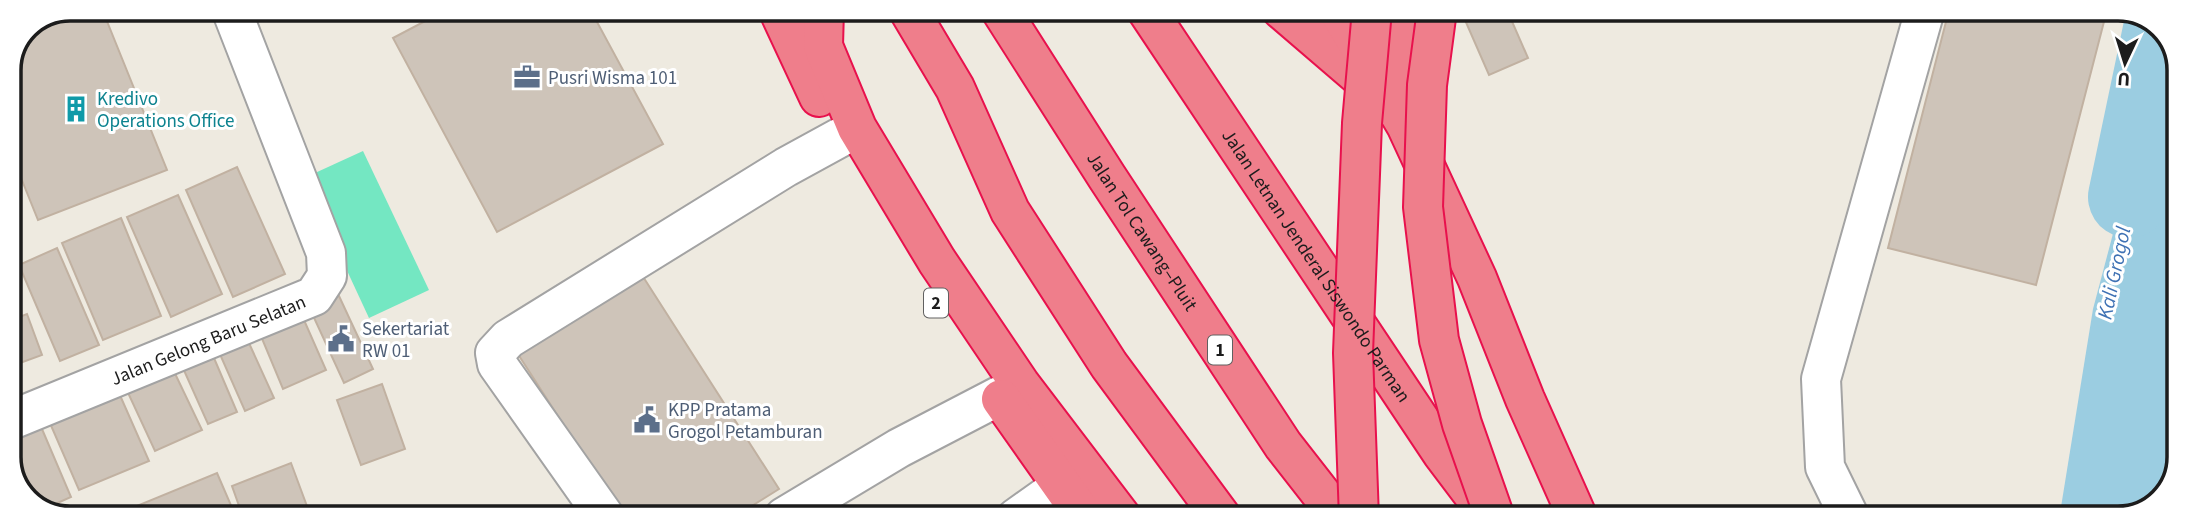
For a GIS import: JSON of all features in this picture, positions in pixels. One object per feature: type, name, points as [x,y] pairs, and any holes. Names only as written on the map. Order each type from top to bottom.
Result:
[{"type":"highway","points":[[760,21],[809,75]]},
{"type":"highway","name":"2","points":[[784,21],[866,196],[955,334],[1076,506]]},
{"type":"highway","points":[[824,21],[823,46],[857,128],[937,261],[1013,373],[1113,506]]},
{"type":"highway","points":[[915,21],[955,88],[1010,211],[1109,365],[1213,506]]},
{"type":"highway","name":"Jalan Tol Cawang–Pluit","points":[[1008,21],[1283,445],[1331,506]]},
{"type":"highway","name":"Jalan Letnan Jenderal Siswondo Parman","points":[[1154,21],[1442,453],[1484,506]]},
{"type":"highway","points":[[1294,21],[1399,115]]},
{"type":"highway","points":[[1345,21],[1399,115],[1477,278],[1525,399],[1573,506]]},
{"type":"highway","points":[[1359,506],[1353,354],[1362,123],[1370,21]]},
{"type":"highway","points":[[1399,21],[1399,115]]},
{"type":"highway","points":[[1436,21],[1427,85],[1423,207],[1439,340],[1462,424],[1489,506]]},
{"type":"street","name":"Jalan Gelong Baru Selatan","points":[[21,416],[314,296],[327,276],[326,253],[236,21]]},
{"type":"street","points":[[1844,506],[1825,467],[1821,379],[1922,21]]},
{"type":"street","points":[[597,506],[497,364],[495,353],[508,339],[786,167],[839,138]]},
{"type":"street","points":[[802,506],[899,448],[999,396]]},
{"type":"street","points":[[1033,506],[1061,486]]},
{"type":"green space","points":[[363,151],[429,290],[369,318],[304,178]]},
{"type":"water","points":[[2162,48],[2167,66],[2166,467],[2161,482],[2143,500],[2118,506],[2061,506],[2093,309]]},
{"type":"building","name":"Kredivo Operations Office","points":[[70,21],[107,21],[167,170],[38,220],[21,178],[21,70],[25,51],[35,35],[51,25]]},
{"type":"building","points":[[425,21],[596,21],[663,144],[497,232],[393,38]]},
{"type":"building","points":[[1465,21],[1512,21],[1528,58],[1489,75]]},
{"type":"building","points":[[1946,21],[2104,21],[2036,285],[1888,248]]},
{"type":"building","points":[[237,167],[285,274],[233,297],[186,190]]},
{"type":"building","points":[[178,195],[222,294],[171,317],[127,217]]},
{"type":"building","points":[[121,218],[161,316],[103,340],[62,243]]},
{"type":"building","points":[[57,248],[99,345],[60,361],[21,264]]},
{"type":"building","name":"KPP Pratama Grogol Petamburan","points":[[640,272],[779,489],[752,506],[616,506],[516,351]]},
{"type":"building","name":"Sekertariat RW 01","points":[[339,296],[373,369],[344,383],[310,309]]},
{"type":"building","points":[[300,311],[326,370],[283,389],[258,329]]},
{"type":"building","points":[[27,314],[42,355],[21,363],[21,316]]},
{"type":"building","points":[[243,330],[274,398],[245,411],[215,343]]},
{"type":"building","points":[[208,344],[237,412],[208,424],[178,357]]},
{"type":"building","points":[[169,361],[202,430],[155,451],[123,382]]},
{"type":"building","points":[[115,384],[149,461],[79,490],[46,414]]},
{"type":"building","points":[[382,384],[405,449],[361,465],[337,400]]},
{"type":"building","points":[[36,415],[71,497],[56,504],[45,500],[29,484],[21,461],[21,421]]},
{"type":"building","points":[[291,463],[307,506],[239,506],[232,486]]},
{"type":"building","points":[[217,473],[231,506],[137,506]]},
{"type":"waterway","name":"Kali Grogol","points":[[2129,197],[2161,45]]},
{"type":"place","name":"Pusri Wisma 101","points":[[527,77]]},
{"type":"place","name":"Kredivo Operations Office","points":[[76,109]]},
{"type":"place","name":"Sekertariat RW 01","points":[[341,339]]},
{"type":"place","name":"KPP Pratama Grogol Petamburan","points":[[647,420]]}]
